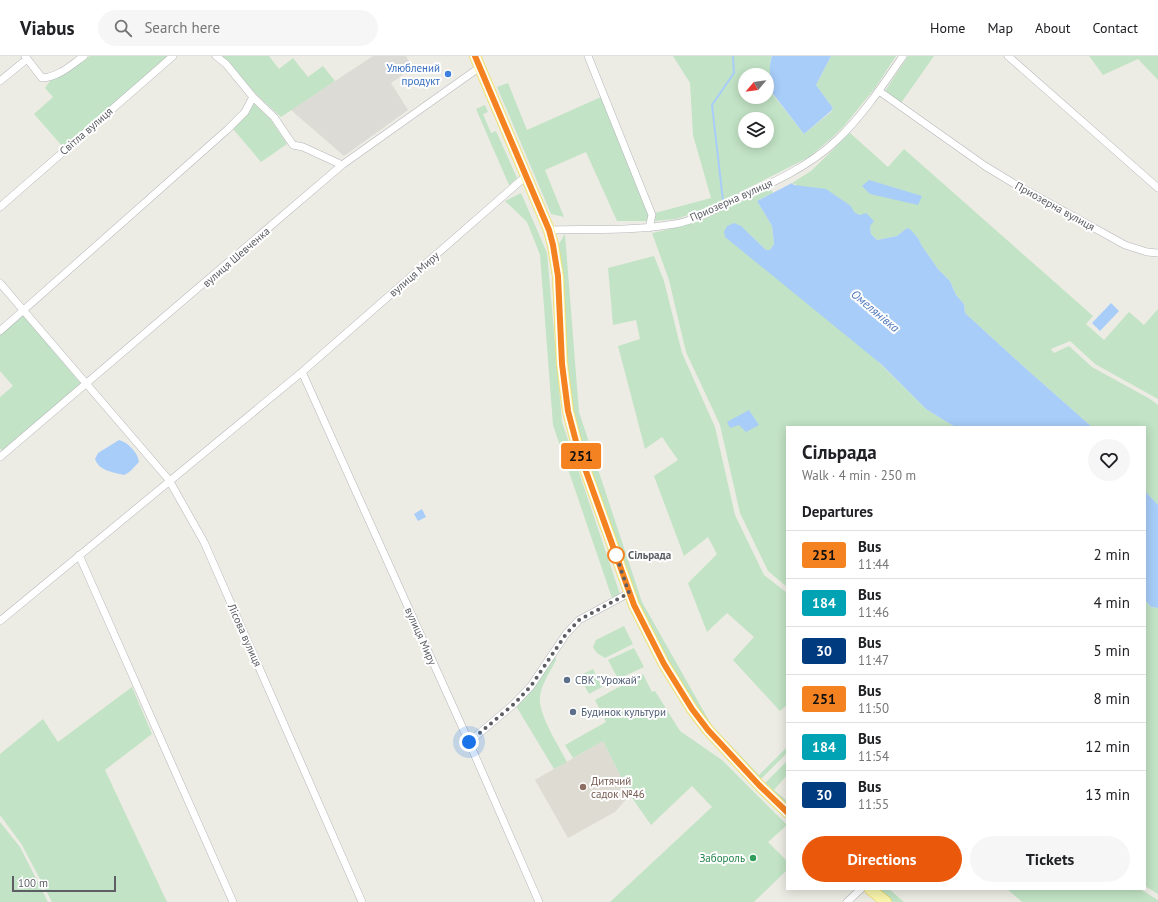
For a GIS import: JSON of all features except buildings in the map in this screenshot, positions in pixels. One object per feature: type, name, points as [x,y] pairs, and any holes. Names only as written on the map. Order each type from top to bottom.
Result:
[{"type":"main road","points":[[475,56],[549,230],[558,276],[562,364],[568,411],[578,449],[629,593],[664,664],[692,709],[708,730],[759,785],[786,811]]},
{"type":"main road","points":[[871,890],[886,902]]},
{"type":"street","points":[[0,81],[26,57],[42,78],[51,78],[84,56]]},
{"type":"street","name":"Світла вулиця","points":[[0,207],[173,56]]},
{"type":"street","points":[[216,56],[226,64],[253,97],[274,117],[293,145],[303,147],[342,165]]},
{"type":"street","points":[[588,56],[652,215],[649,228]]},
{"type":"street","name":"Приозерна вулиця","points":[[549,230],[649,228],[677,223],[699,216],[768,185],[811,160],[838,139],[879,91],[903,56]]},
{"type":"street","points":[[1008,56],[1158,188]]},
{"type":"street","name":"вулиця Шевченка","points":[[0,457],[342,165],[480,67]]},
{"type":"street","name":"Приозерна вулиця","points":[[879,91],[985,166],[1013,183],[1125,245],[1147,252],[1158,253]]},
{"type":"street","points":[[0,331],[228,129],[245,112],[253,97]]},
{"type":"street","name":"вулиця Миру","points":[[170,480],[302,372],[526,176]]},
{"type":"street","name":"Лісова вулиця","points":[[0,283],[170,480],[204,542],[362,902]]},
{"type":"street","name":"вулиця Миру","points":[[302,372],[469,742],[539,902]]},
{"type":"street","points":[[0,621],[170,480]]},
{"type":"street","points":[[78,555],[232,902]]},
{"type":"street","points":[[469,742],[514,704],[531,686],[566,634],[579,620],[629,593]]},
{"type":"street","points":[[847,902],[859,890]]},
{"type":"shaded area","points":[[373,56],[406,56],[413,68],[391,83],[408,110],[344,156],[291,110]]},
{"type":"shaded area","name":"Дитячий садок №46","points":[[603,741],[630,795],[615,812],[568,838],[535,780]]},
{"type":"green space","points":[[90,56],[168,56],[63,147],[34,114],[53,97],[45,88],[50,81],[59,77]]},
{"type":"green space","points":[[222,56],[269,56],[279,69],[293,58],[308,77],[323,66],[335,81],[281,117],[256,94]]},
{"type":"green space","points":[[673,56],[772,56],[770,68],[738,68],[738,104],[774,104],[774,96],[804,134],[831,112],[833,108],[816,85],[831,56],[896,56],[875,88],[844,126],[809,157],[723,201],[697,212],[676,219],[655,221],[655,213],[711,198],[693,135],[690,83]]},
{"type":"green space","points":[[908,56],[934,56],[901,103],[885,91]]},
{"type":"green space","points":[[1089,56],[1158,56],[1158,80],[1138,59],[1103,75]]},
{"type":"green space","points":[[508,83],[527,130],[601,97],[650,214],[648,221],[617,221],[586,152],[545,170],[564,217],[551,214],[497,87]]},
{"type":"green space","points":[[253,103],[271,120],[287,144],[261,162],[233,129]]},
{"type":"green space","points":[[485,105],[488,112],[483,114],[491,133],[496,131],[517,178],[509,185],[476,109]]},
{"type":"green space","points":[[850,133],[888,167],[904,149],[1093,316],[1086,324],[1104,340],[1129,312],[1144,325],[1158,309],[1158,399],[1095,364],[1070,341],[1051,349],[1054,353],[1069,346],[1092,367],[1150,399],[1158,405],[1158,505],[1146,492],[1146,426],[1091,426],[965,313],[964,304],[956,295],[950,281],[938,269],[918,238],[907,228],[897,236],[877,240],[871,234],[870,226],[860,215],[792,183],[811,171]]},
{"type":"green space","points":[[770,188],[773,193],[757,201],[772,226],[774,244],[770,250],[766,250],[741,226],[926,409],[953,426],[786,426],[786,586],[768,571],[740,513],[720,425],[686,352],[669,280],[652,233],[701,220]]},
{"type":"green space","points":[[521,193],[547,253],[562,422],[620,594],[612,598],[553,425],[540,255],[527,222],[505,201]]},
{"type":"green space","points":[[565,234],[579,412],[642,602],[712,726],[759,775],[786,748],[786,754],[759,781],[694,707],[636,604],[582,448],[569,395],[564,289],[559,244]]},
{"type":"green space","points":[[654,256],[664,281],[682,353],[715,427],[735,515],[764,575],[786,592],[786,706],[780,711],[733,660],[754,637],[727,613],[707,632],[688,583],[717,554],[708,537],[684,556],[654,476],[678,460],[662,437],[645,449],[618,346],[640,339],[636,320],[613,325],[608,268]]},
{"type":"green space","points":[[23,315],[81,384],[2,451],[0,448],[0,397],[13,386],[0,371],[0,335]]},
{"type":"green space","points":[[1146,601],[1151,607],[1158,608],[1158,894],[1146,887]]},
{"type":"green space","points":[[624,626],[633,644],[605,658],[597,653],[593,647],[596,640]]},
{"type":"green space","points":[[634,648],[644,667],[618,679],[608,660]]},
{"type":"green space","points":[[555,655],[556,660],[544,682],[540,697],[542,712],[554,739],[567,762],[554,769],[516,706]]},
{"type":"green space","points":[[593,669],[602,687],[589,694],[579,676]]},
{"type":"green space","points":[[643,674],[652,692],[655,691],[680,731],[722,760],[786,824],[786,826],[768,842],[786,860],[786,871],[754,902],[610,902],[712,807],[692,786],[651,825],[630,795],[603,741],[573,758],[565,745],[606,722],[595,700]]},
{"type":"green space","points":[[132,687],[152,734],[105,770],[167,902],[52,902],[22,845],[0,815],[0,754],[43,719],[58,742]]},
{"type":"green space","points":[[786,762],[786,776],[774,790],[786,800],[786,806],[763,785]]},
{"type":"green space","points":[[0,822],[20,847],[48,902],[0,902]]},
{"type":"green space","points":[[879,890],[890,890],[904,902],[893,902]]},
{"type":"green space","points":[[1008,890],[1142,890],[1158,900],[1158,902],[1022,902]]},
{"type":"water","points":[[772,56],[831,56],[816,85],[833,108],[804,134],[774,95],[774,68],[770,68]]},
{"type":"water","points":[[869,180],[922,196],[918,205],[870,194],[862,186]]},
{"type":"water","points":[[792,183],[794,185],[826,189],[851,206],[854,212],[860,215],[866,213],[874,221],[870,226],[871,234],[877,240],[897,236],[907,228],[911,230],[918,238],[938,269],[950,281],[956,295],[964,304],[965,313],[1091,426],[953,426],[926,409],[881,364],[725,237],[724,232],[727,226],[734,223],[741,226],[766,250],[770,250],[774,244],[772,226],[757,201]]},
{"type":"water","points":[[1111,303],[1119,311],[1100,331],[1092,323]]},
{"type":"water","points":[[749,410],[759,425],[746,432],[739,425],[730,428],[727,422]]},
{"type":"water","points":[[119,440],[132,448],[137,455],[139,462],[124,475],[103,469],[95,459],[98,453]]},
{"type":"water","points":[[1146,492],[1158,505],[1158,608],[1151,607],[1146,601]]},
{"type":"water","points":[[422,509],[426,517],[418,521],[414,514]]},
{"type":"waterway","name":"Омелянівка","points":[[723,201],[712,105],[734,73],[733,56]]},
{"type":"bus line","name":"251","points":[[475,56],[549,230],[558,276],[562,364],[568,411],[578,449],[634,605],[664,664],[678,689],[692,709],[708,730],[759,785],[786,811]]},
{"type":"place","name":"Улюблений продукт","points":[[448,74]]},
{"type":"place","name":"Сільрада","points":[[616,555]]},
{"type":"place","name":"СВК \"Урожай\"","points":[[567,680]]},
{"type":"place","name":"Будинок культури","points":[[573,712]]},
{"type":"place","name":"Дитячий садок №46","points":[[583,787]]},
{"type":"place","name":"Забороль","points":[[753,858]]},
{"type":"route","points":[[469,742],[514,704],[531,686],[566,634],[579,620],[629,593],[616,555]]}]
